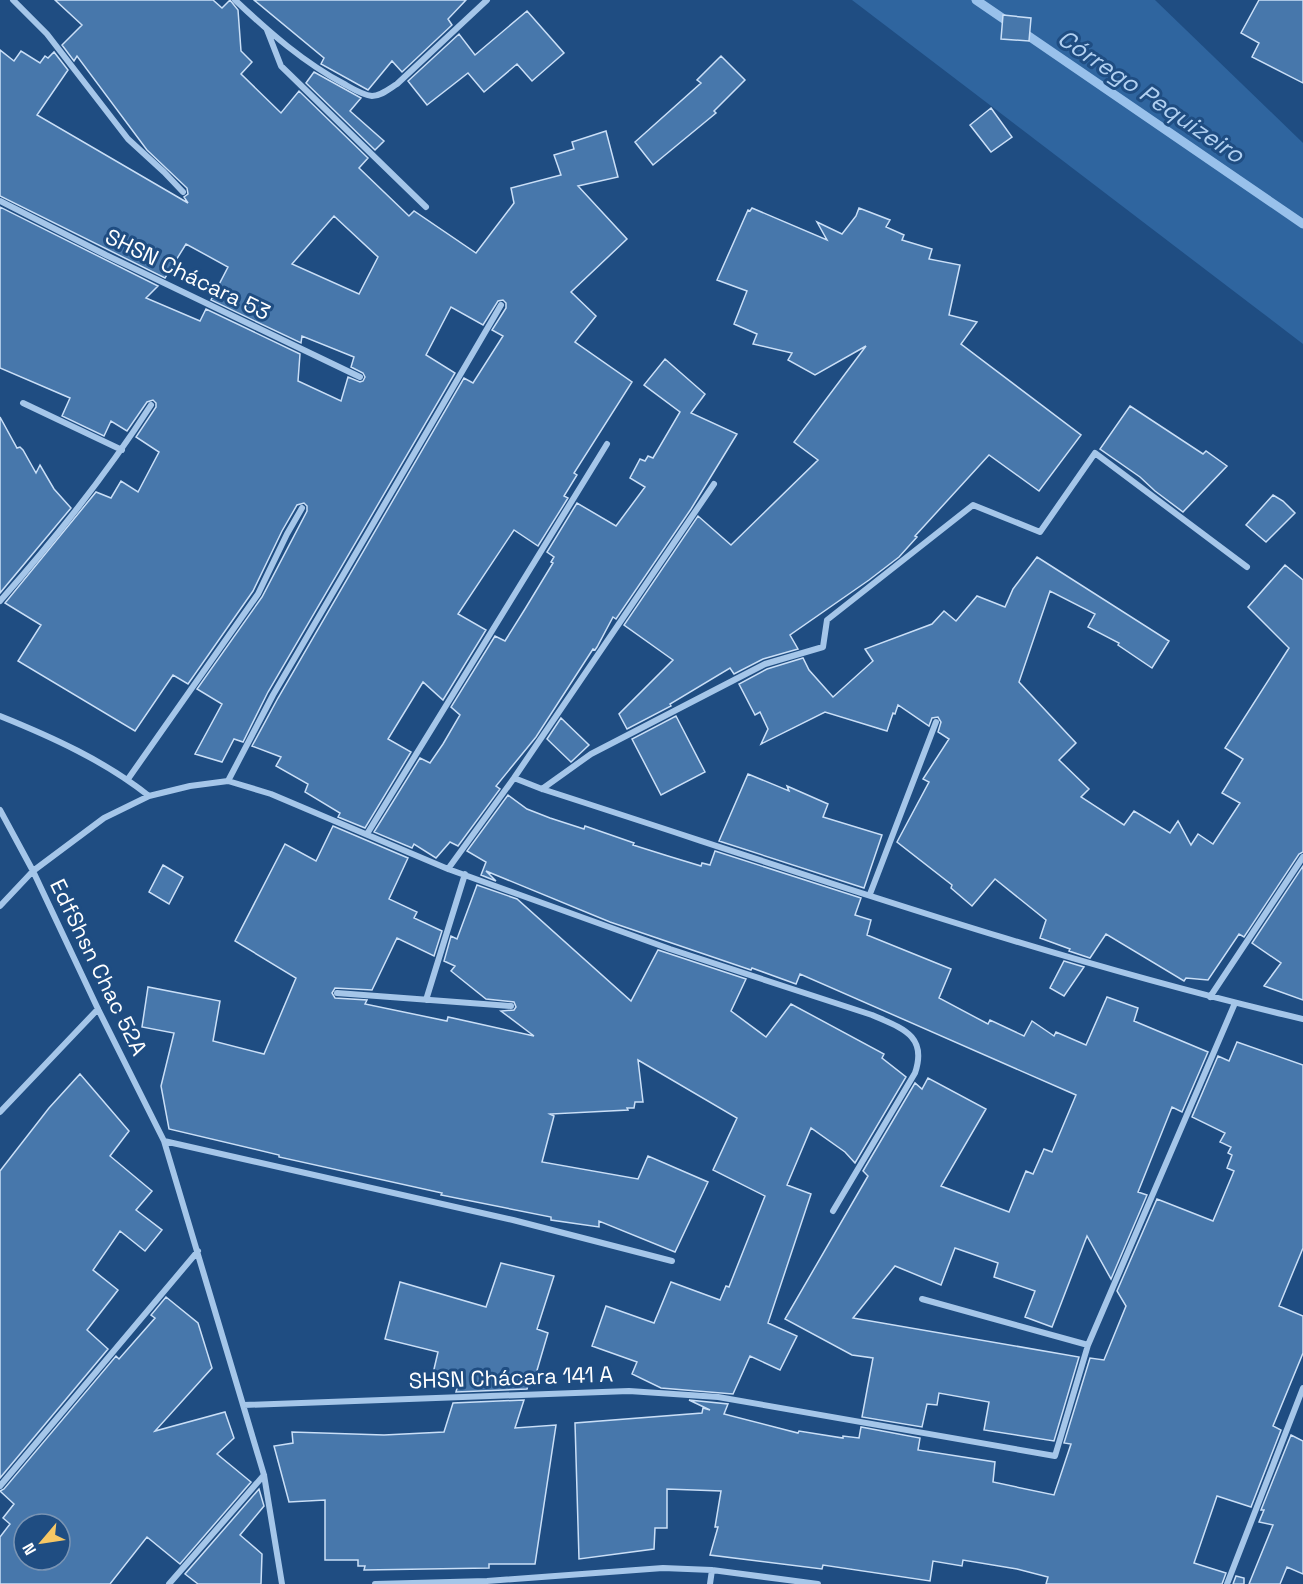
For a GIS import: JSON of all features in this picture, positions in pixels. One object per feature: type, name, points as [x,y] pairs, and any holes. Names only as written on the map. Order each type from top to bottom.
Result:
[{"type":"street","points":[[13,0],[46,34],[128,139],[183,192]]},
{"type":"street","points":[[235,0],[267,30],[320,71],[371,96],[382,94],[397,84],[487,0]]},
{"type":"street","points":[[267,30],[281,66],[426,207]]},
{"type":"street","name":"SHSN Chácara 53","points":[[0,201],[106,255],[360,377]]},
{"type":"street","points":[[228,781],[273,695],[501,305]]},
{"type":"street","points":[[23,403],[122,450]]},
{"type":"street","points":[[0,601],[48,546],[122,450],[151,405]]},
{"type":"street","points":[[367,834],[607,444]]},
{"type":"street","points":[[542,789],[591,754],[765,664],[823,647],[827,620],[973,505],[1040,532],[1095,453],[1247,567]]},
{"type":"street","points":[[448,869],[514,778],[714,484]]},
{"type":"street","points":[[128,779],[258,594],[302,508]]},
{"type":"street","points":[[0,716],[50,736],[128,779],[149,796]]},
{"type":"street","points":[[870,894],[936,722]]},
{"type":"street","points":[[514,778],[988,933],[1210,997],[1303,1019]]},
{"type":"street","points":[[0,906],[33,871],[104,818],[149,796],[190,786],[228,781],[271,794],[448,869],[670,950],[872,1015],[902,1029],[912,1037],[919,1048],[919,1061],[915,1073],[832,1211]]},
{"type":"street","name":"EdfShsn Chac 52A","points":[[0,810],[33,871],[164,1141],[264,1475],[282,1584]]},
{"type":"street","points":[[1210,997],[1303,857]]},
{"type":"street","points":[[426,1000],[465,874]]},
{"type":"street","points":[[337,993],[511,1006]]},
{"type":"street","points":[[922,1299],[1088,1345],[1235,1003]]},
{"type":"street","points":[[0,1112],[98,1009]]},
{"type":"street","points":[[164,1141],[513,1220],[672,1261]]},
{"type":"street","points":[[0,1486],[198,1251]]},
{"type":"street","name":"SHSN Chácara 141 A","points":[[244,1405],[629,1391],[718,1397],[1055,1456],[1088,1345]]},
{"type":"street","points":[[1227,1584],[1303,1388]]},
{"type":"street","points":[[170,1584],[264,1475]]},
{"type":"street","points":[[375,1584],[487,1581],[663,1568],[712,1570],[818,1584]]},
{"type":"street","points":[[710,1584],[712,1570]]},
{"type":"shaded area","points":[[852,0],[1155,0],[1303,143],[1303,344]]},
{"type":"building","points":[[55,0],[213,0],[222,8],[230,0],[238,10],[241,51],[252,62],[241,74],[281,113],[299,91],[368,158],[359,168],[409,216],[414,211],[476,253],[514,203],[511,188],[561,175],[554,155],[574,149],[572,142],[606,131],[618,177],[578,186],[627,239],[571,292],[596,316],[575,342],[632,382],[574,473],[577,475],[564,496],[568,498],[538,546],[514,530],[458,614],[486,630],[443,700],[423,682],[388,739],[411,752],[365,828],[338,817],[340,813],[305,792],[308,784],[276,766],[281,757],[252,746],[464,378],[473,383],[503,336],[492,330],[506,308],[506,303],[503,300],[498,301],[483,325],[451,307],[426,355],[455,373],[268,692],[243,742],[234,739],[222,762],[195,754],[222,704],[197,689],[262,597],[307,511],[304,503],[297,505],[253,591],[188,684],[173,675],[135,731],[18,661],[41,625],[5,603],[96,492],[111,498],[121,481],[138,492],[159,452],[136,437],[156,407],[153,400],[147,402],[127,431],[111,421],[104,436],[62,416],[70,398],[0,368],[0,207],[158,286],[146,298],[200,321],[206,309],[300,354],[298,381],[341,401],[348,377],[360,382],[365,377],[363,373],[351,367],[354,357],[302,336],[301,343],[211,300],[228,267],[186,244],[165,278],[0,196],[0,50],[14,61],[21,51],[40,63],[45,56],[48,58],[54,52],[68,70],[37,115],[188,203],[184,197],[188,194],[187,188],[147,150],[77,56],[74,61],[62,45],[82,25]],"holes":[[[334,216],[378,257],[359,294],[292,264]]]},
{"type":"building","points":[[254,0],[466,0],[448,19],[452,25],[402,72],[392,61],[368,90],[321,64],[324,58]]},
{"type":"building","points":[[1259,0],[1303,0],[1303,83],[1252,57],[1259,43],[1241,33]]},
{"type":"building","points":[[527,11],[564,53],[532,81],[517,64],[484,92],[468,73],[427,105],[408,81],[459,34],[475,55]]},
{"type":"building","points":[[1003,15],[1031,18],[1029,41],[1001,39]]},
{"type":"building","points":[[721,56],[745,80],[714,111],[716,113],[653,165],[635,142],[701,83],[697,80]]},
{"type":"building","points":[[314,72],[361,98],[350,111],[384,141],[375,150],[306,83]]},
{"type":"building","points":[[991,108],[1012,137],[991,152],[970,125]]},
{"type":"building","points":[[752,208],[827,240],[817,222],[842,234],[856,216],[859,208],[890,220],[886,227],[904,235],[902,240],[932,249],[929,259],[960,265],[949,315],[977,322],[961,344],[1081,435],[1039,491],[989,455],[915,536],[917,537],[899,557],[790,635],[798,649],[763,659],[734,674],[730,668],[670,704],[671,706],[627,729],[619,714],[673,660],[624,625],[698,516],[731,545],[818,460],[794,442],[866,346],[815,375],[788,360],[792,353],[753,344],[757,334],[734,324],[747,291],[717,280],[748,210]]},
{"type":"building","points":[[665,359],[705,394],[691,413],[737,434],[691,509],[616,619],[613,617],[597,647],[593,649],[536,737],[496,786],[500,789],[458,846],[450,842],[436,858],[414,844],[412,848],[374,832],[420,758],[430,763],[443,744],[460,715],[451,707],[495,636],[505,641],[525,609],[553,563],[551,562],[554,557],[547,552],[577,503],[616,526],[645,487],[630,478],[640,459],[645,461],[648,456],[653,458],[680,412],[644,385]]},
{"type":"building","points":[[1130,406],[1203,454],[1206,451],[1227,466],[1183,512],[1140,477],[1100,449]]},
{"type":"building","points":[[0,417],[17,448],[20,447],[23,450],[36,473],[40,465],[54,489],[71,508],[0,593]]},
{"type":"building","points":[[1273,495],[1295,513],[1266,542],[1246,525]]},
{"type":"building","points":[[1037,557],[1169,641],[1152,668],[1118,645],[1119,643],[1088,627],[1095,614],[1050,591],[1019,682],[1076,743],[1059,760],[1089,789],[1081,797],[1124,825],[1134,811],[1170,833],[1178,821],[1191,845],[1198,834],[1213,844],[1240,803],[1222,793],[1243,759],[1225,748],[1289,648],[1248,607],[1285,565],[1303,580],[1303,852],[1299,854],[1244,937],[1239,934],[1208,980],[1186,978],[1184,981],[1106,934],[1090,958],[1069,951],[1070,949],[1040,938],[1046,920],[995,879],[972,906],[951,888],[952,885],[897,842],[929,782],[923,779],[949,739],[938,732],[941,722],[938,717],[932,718],[929,726],[898,705],[887,731],[825,712],[761,744],[768,729],[760,712],[755,715],[739,684],[767,669],[803,658],[809,670],[833,697],[873,661],[865,649],[932,624],[944,611],[956,621],[977,596],[1005,607],[1013,589]]},
{"type":"building","points":[[676,716],[705,772],[661,795],[632,739]]},
{"type":"building","points":[[561,718],[589,745],[571,762],[547,739]]},
{"type":"building","points":[[748,774],[789,791],[787,786],[828,804],[823,817],[882,835],[864,888],[719,841]]},
{"type":"building","points":[[508,795],[527,809],[550,818],[584,829],[585,826],[634,843],[633,845],[701,866],[702,863],[710,865],[715,851],[861,898],[855,915],[871,920],[867,935],[951,969],[939,998],[988,1024],[990,1020],[1024,1036],[1032,1021],[1054,1036],[1056,1032],[1086,1045],[1107,997],[1138,1008],[1134,1021],[1208,1052],[1182,1112],[1172,1107],[1138,1192],[1147,1195],[1111,1279],[1087,1236],[1052,1327],[1025,1317],[1035,1291],[994,1277],[998,1263],[955,1248],[941,1285],[895,1266],[853,1318],[1079,1357],[1054,1441],[984,1430],[989,1402],[939,1393],[937,1405],[927,1404],[922,1427],[862,1417],[873,1358],[852,1355],[785,1319],[868,1176],[863,1171],[915,1083],[922,1089],[928,1078],[986,1109],[941,1186],[1009,1212],[1026,1171],[1033,1174],[1044,1149],[1052,1152],[1076,1095],[800,974],[796,984],[610,922],[486,871],[496,881],[481,875],[486,862],[467,851]]},
{"type":"building","points":[[333,826],[408,858],[389,899],[417,912],[414,918],[442,931],[434,956],[397,938],[372,990],[335,988],[332,993],[335,998],[367,1000],[365,1004],[447,1021],[448,1017],[534,1036],[501,1011],[514,1010],[516,1007],[514,1002],[486,999],[451,971],[455,966],[444,961],[451,936],[457,939],[477,885],[517,899],[631,1001],[658,950],[746,979],[731,1011],[766,1037],[791,1004],[884,1054],[882,1058],[906,1077],[855,1163],[845,1152],[811,1128],[787,1185],[811,1194],[768,1323],[797,1336],[780,1370],[750,1356],[733,1394],[661,1388],[632,1374],[637,1362],[592,1346],[606,1306],[654,1323],[671,1282],[720,1300],[726,1286],[729,1287],[765,1196],[713,1170],[737,1118],[638,1060],[643,1102],[635,1102],[634,1108],[627,1108],[628,1110],[550,1114],[554,1116],[542,1162],[638,1179],[648,1156],[708,1182],[675,1252],[599,1221],[599,1227],[551,1220],[551,1217],[441,1195],[442,1193],[279,1157],[279,1155],[169,1129],[161,1086],[174,1033],[142,1027],[148,987],[220,1001],[213,1041],[264,1054],[296,978],[235,941],[285,844],[316,861]]},
{"type":"building","points":[[163,865],[183,877],[169,904],[149,892]]},
{"type":"building","points":[[1303,866],[1303,1000],[1264,986],[1281,963],[1252,943]]},
{"type":"building","points":[[1064,961],[1084,967],[1064,996],[1050,988]]},
{"type":"building","points":[[1237,1042],[1303,1065],[1303,1248],[1279,1306],[1303,1316],[1303,1353],[1273,1426],[1281,1430],[1251,1507],[1217,1496],[1194,1563],[1226,1573],[1222,1584],[1046,1584],[1048,1577],[963,1560],[962,1566],[933,1561],[930,1581],[823,1565],[822,1569],[710,1555],[718,1527],[715,1527],[721,1491],[667,1489],[667,1528],[655,1528],[654,1549],[579,1559],[575,1423],[702,1413],[703,1408],[710,1410],[689,1400],[728,1404],[724,1414],[798,1433],[799,1431],[843,1438],[843,1436],[859,1438],[861,1427],[920,1438],[918,1450],[995,1462],[993,1482],[1054,1495],[1071,1444],[1064,1443],[1090,1358],[1104,1360],[1126,1306],[1117,1291],[1157,1199],[1213,1221],[1234,1171],[1227,1168],[1232,1155],[1228,1153],[1231,1147],[1220,1142],[1225,1133],[1192,1117],[1218,1056],[1229,1061]]},
{"type":"building","points":[[80,1074],[129,1131],[110,1156],[152,1191],[136,1210],[162,1230],[145,1251],[120,1231],[93,1270],[118,1290],[87,1330],[108,1349],[0,1478],[0,1171],[49,1108]]},
{"type":"building","points":[[501,1263],[554,1276],[537,1329],[548,1333],[535,1377],[531,1376],[527,1389],[456,1392],[457,1388],[431,1382],[438,1352],[385,1339],[400,1282],[486,1307]]},
{"type":"building","points":[[166,1297],[198,1323],[212,1368],[155,1431],[225,1412],[234,1438],[217,1454],[251,1482],[180,1564],[147,1537],[110,1584],[0,1584],[0,1537],[10,1524],[3,1518],[14,1504],[0,1491],[116,1356],[119,1359],[155,1318],[151,1315]]},
{"type":"building","points":[[524,1400],[515,1428],[556,1425],[535,1564],[489,1564],[489,1568],[364,1570],[365,1566],[358,1566],[358,1560],[325,1560],[325,1500],[289,1502],[274,1446],[293,1443],[292,1432],[384,1435],[444,1432],[453,1403]]},
{"type":"building","points":[[1291,1435],[1303,1441],[1303,1574],[1287,1567],[1280,1584],[1249,1584],[1273,1525],[1259,1522],[1264,1510],[1261,1510]]},
{"type":"building","points":[[259,1489],[264,1506],[240,1535],[262,1554],[261,1584],[198,1584],[185,1574]]},
{"type":"building","points":[[1236,1576],[1244,1578],[1244,1584],[1233,1584]]},
{"type":"waterway","name":"Córrego Pequizeiro","points":[[976,0],[1303,224]]}]
